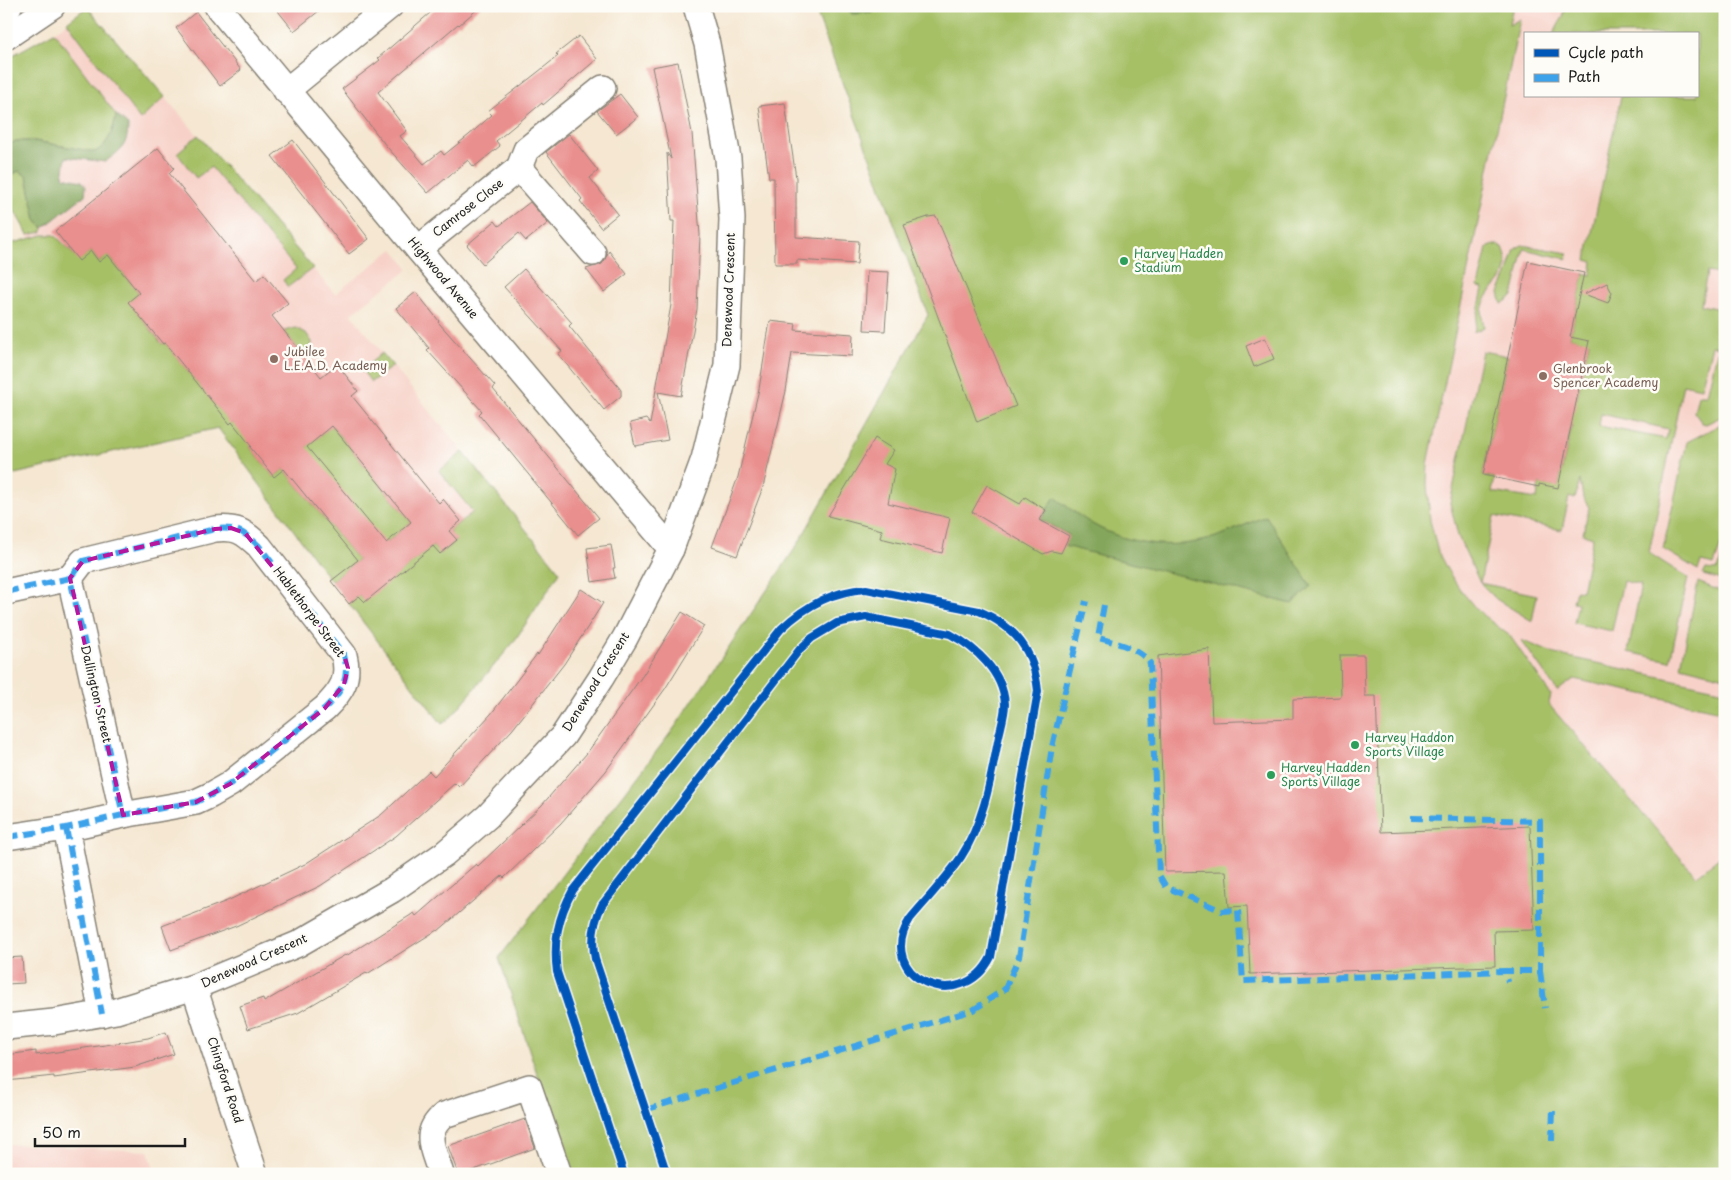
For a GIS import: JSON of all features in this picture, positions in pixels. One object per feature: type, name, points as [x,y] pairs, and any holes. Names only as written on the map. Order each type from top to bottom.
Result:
[{"type":"street","points":[[6,37],[52,6]]},
{"type":"street","name":"Highwood Avenue","points":[[217,6],[418,249],[671,549]]},
{"type":"street","points":[[286,91],[390,6]]},
{"type":"street","name":"Denewood Crescent","points":[[6,1026],[102,1014],[194,987],[298,944],[392,890],[444,854],[488,816],[563,736],[625,638],[671,549],[704,459],[727,365],[732,219],[728,158],[707,44],[696,6]]},
{"type":"street","name":"Camrose Close","points":[[418,249],[519,168],[526,150],[603,88]]},
{"type":"street","points":[[519,168],[593,252]]},
{"type":"street","name":"Hablethorpe Street","points":[[70,578],[83,561],[215,529],[231,528],[245,533],[259,546],[344,654],[348,668],[344,684],[336,698],[230,784],[211,796],[196,802],[123,815]]},
{"type":"street","points":[[6,592],[70,578]]},
{"type":"street","name":"Dallington Street","points":[[70,578],[123,815]]},
{"type":"street","points":[[6,837],[66,828],[123,815]]},
{"type":"street","points":[[66,828],[102,1014]]},
{"type":"street","name":"Chingford Road","points":[[194,987],[255,1174]]},
{"type":"street","points":[[441,1174],[430,1134],[437,1121],[444,1116],[529,1087],[559,1174]]},
{"type":"highlighted area","points":[[231,528],[245,533],[344,655],[348,668],[344,684],[325,708],[230,784],[196,802],[123,815],[70,578],[83,561],[109,554],[215,529]]},
{"type":"shaded area","points":[[1513,6],[1725,6],[1725,880],[1709,900],[1581,751],[1411,529],[1429,389]]},
{"type":"shaded area","name":"Jubilee L.E.A.D. Academy","points":[[87,7],[335,294],[393,249],[409,269],[351,314],[560,572],[513,643],[450,718],[442,724],[331,581],[218,428],[82,263],[55,235],[29,238],[6,196],[6,59],[60,28]]},
{"type":"shaded area","points":[[6,1144],[148,1151],[156,1174],[6,1174]]},
{"type":"green space","points":[[814,6],[1513,6],[1509,25],[1520,19],[1428,464],[1427,484],[1430,520],[1438,552],[1459,588],[1484,616],[1510,636],[1551,695],[1549,703],[1551,707],[1696,876],[1725,853],[1725,1158],[1715,1174],[570,1174],[499,958],[675,727],[798,544],[928,315]]},
{"type":"green space","points":[[845,6],[874,6],[873,13],[852,14]]},
{"type":"green space","points":[[1565,6],[1725,6],[1725,242],[1719,274],[1707,272],[1701,305],[1725,310],[1725,336],[1721,347],[1712,346],[1701,388],[1683,384],[1649,553],[1688,578],[1670,661],[1628,652],[1641,585],[1623,581],[1612,631],[1574,623],[1578,603],[1573,602],[1576,590],[1582,591],[1593,537],[1583,534],[1589,507],[1583,498],[1580,480],[1575,499],[1569,497],[1562,530],[1494,516],[1480,583],[1458,536],[1450,503],[1482,351],[1508,356],[1483,475],[1495,478],[1492,492],[1537,499],[1539,484],[1558,487],[1572,425],[1553,421],[1577,399],[1589,342],[1570,337],[1584,273],[1591,275],[1593,262],[1586,260],[1621,98],[1698,98],[1698,32],[1554,32],[1563,17]],"holes":[[[1601,414],[1668,429],[1666,439],[1599,426]]]},
{"type":"green space","points":[[87,7],[165,97],[140,120],[67,22]]},
{"type":"green space","points":[[54,32],[116,115],[110,136],[103,146],[95,152],[35,141],[16,141],[6,146],[6,59]]},
{"type":"green space","points":[[116,115],[128,125],[125,143],[105,162],[66,157],[63,177],[82,181],[86,186],[85,195],[43,228],[36,220],[27,176],[19,171],[6,177],[6,146],[16,141],[35,141],[95,152],[103,146],[110,136]]},
{"type":"green space","points":[[198,135],[313,268],[288,287],[283,280],[296,269],[211,167],[196,178],[177,153]]},
{"type":"green space","points":[[19,171],[27,176],[36,220],[43,228],[42,232],[28,235],[6,196],[6,177]]},
{"type":"green space","points":[[43,235],[55,235],[79,260],[91,251],[99,262],[108,255],[139,293],[129,302],[162,344],[165,343],[230,423],[232,422],[259,440],[250,447],[274,477],[284,469],[358,560],[331,581],[218,428],[6,476],[6,245]]},
{"type":"green space","points":[[1499,245],[1503,248],[1507,261],[1506,271],[1484,302],[1482,313],[1484,327],[1474,332],[1483,288],[1478,287],[1487,248]]},
{"type":"green space","points":[[1522,245],[1568,253],[1567,259],[1524,249],[1513,296],[1502,304],[1499,293],[1515,249]]},
{"type":"green space","points":[[296,328],[306,333],[312,342],[311,356],[308,361],[284,331]]},
{"type":"green space","points":[[1717,352],[1725,353],[1725,415],[1706,424],[1702,423],[1694,412],[1698,395],[1707,395]]},
{"type":"green space","points":[[382,353],[393,366],[371,382],[362,370]]},
{"type":"green space","points":[[1725,422],[1725,533],[1714,565],[1701,562],[1698,570],[1663,549],[1687,442]]},
{"type":"green space","points":[[332,426],[411,522],[369,557],[292,459]]},
{"type":"green space","points":[[463,452],[560,572],[513,643],[450,718],[442,724],[349,604],[359,596],[365,601],[433,546],[440,554],[456,541],[449,531],[473,512],[439,471]]},
{"type":"green space","points":[[1055,497],[1078,515],[1100,528],[1115,535],[1147,543],[1180,544],[1197,542],[1220,536],[1266,516],[1311,586],[1292,604],[1064,546],[1069,535],[1040,520]]},
{"type":"green space","points":[[1725,550],[1725,581],[1703,575],[1706,569],[1717,570]]},
{"type":"green space","points":[[1698,582],[1725,593],[1725,677],[1681,666]]},
{"type":"green space","points":[[1480,583],[1537,595],[1532,621],[1496,599]]},
{"type":"green space","points":[[1521,640],[1555,654],[1725,691],[1725,712],[1574,679],[1557,691]]},
{"type":"building","points":[[274,6],[325,6],[294,31]]},
{"type":"building","points":[[438,6],[481,6],[378,92],[407,131],[400,136],[424,164],[441,151],[444,155],[469,135],[492,115],[488,111],[558,56],[556,54],[579,36],[597,59],[543,105],[542,103],[496,141],[500,146],[474,167],[468,160],[428,193],[387,147],[342,89],[380,60],[378,58]]},
{"type":"building","points":[[196,12],[241,70],[220,86],[176,28]]},
{"type":"building","points":[[678,62],[692,133],[700,235],[697,309],[681,396],[658,392],[668,440],[635,446],[630,423],[646,419],[650,424],[671,305],[674,221],[671,221],[667,153],[671,159],[652,67]]},
{"type":"building","points":[[620,94],[638,117],[616,134],[597,111]]},
{"type":"building","points":[[785,103],[796,178],[796,237],[859,241],[857,264],[797,260],[797,264],[775,264],[774,178],[769,178],[759,106]]},
{"type":"building","points":[[569,134],[598,171],[590,178],[618,214],[601,228],[580,201],[582,199],[546,152]]},
{"type":"building","points":[[293,140],[369,239],[349,254],[272,156]]},
{"type":"building","points":[[158,148],[174,168],[169,173],[256,281],[264,274],[288,303],[272,316],[321,377],[337,364],[358,391],[352,396],[439,503],[443,499],[461,521],[449,531],[457,540],[440,554],[433,546],[365,602],[359,596],[349,604],[331,581],[358,560],[284,469],[274,477],[232,422],[230,424],[165,343],[163,344],[128,302],[139,293],[108,255],[99,262],[91,251],[79,261],[55,231]],"holes":[[[332,426],[411,522],[386,543],[307,447]]]},
{"type":"building","points":[[530,202],[548,223],[526,241],[519,233],[483,264],[467,245],[495,221],[499,226]]},
{"type":"building","points":[[936,216],[1016,406],[977,422],[904,225]]},
{"type":"building","points":[[609,251],[627,274],[604,292],[586,269],[602,264]]},
{"type":"building","name":"Glenbrook Spencer Academy","points":[[1528,261],[1584,273],[1570,337],[1589,341],[1558,488],[1539,484],[1539,487],[1483,475]]},
{"type":"building","points":[[524,269],[572,323],[569,326],[621,390],[621,396],[604,410],[558,354],[562,351],[504,287]]},
{"type":"building","points":[[867,271],[889,272],[885,331],[864,330]]},
{"type":"building","points":[[1607,283],[1612,293],[1608,303],[1584,294]]},
{"type":"building","points":[[416,292],[438,322],[495,386],[493,389],[599,518],[578,535],[479,414],[482,411],[427,350],[429,348],[396,308]]},
{"type":"building","points":[[770,321],[796,324],[795,330],[853,334],[852,356],[792,353],[786,391],[763,487],[737,556],[712,547],[738,477],[759,389]]},
{"type":"building","points":[[1265,338],[1274,359],[1254,367],[1246,346]]},
{"type":"building","points":[[875,438],[894,450],[885,464],[895,469],[888,503],[950,518],[942,553],[880,538],[882,530],[828,516]]},
{"type":"building","points":[[987,485],[1020,504],[1025,497],[1046,510],[1040,520],[1069,536],[1061,553],[1052,551],[1043,554],[972,512]]},
{"type":"building","points":[[611,545],[615,578],[592,582],[587,548]]},
{"type":"building","points":[[581,589],[603,603],[564,664],[512,730],[459,787],[455,783],[396,836],[320,886],[236,926],[171,950],[162,926],[227,901],[305,864],[381,815],[429,771],[434,776],[491,714],[538,655]]},
{"type":"building","points":[[682,612],[704,626],[665,689],[606,771],[561,823],[504,878],[502,876],[438,931],[367,974],[298,1013],[248,1029],[240,1006],[263,998],[264,1002],[346,956],[414,913],[416,916],[476,864],[478,866],[542,805],[587,753],[643,675]]},
{"type":"building","name":"Harvey Hadden Sports Village","points":[[1209,649],[1212,722],[1293,719],[1293,699],[1341,697],[1340,655],[1364,655],[1365,696],[1376,696],[1381,832],[1530,826],[1534,930],[1494,931],[1495,966],[1250,974],[1247,906],[1229,907],[1226,871],[1165,872],[1158,656]]},
{"type":"building","points":[[22,957],[24,983],[6,984],[6,958]]},
{"type":"building","points":[[166,1032],[174,1054],[135,1067],[54,1078],[54,1076],[6,1081],[6,1055],[36,1051],[36,1055],[148,1038]]},
{"type":"building","points":[[525,1119],[535,1148],[463,1174],[458,1174],[448,1146]]},
{"type":"marked path","points":[[70,578],[83,561],[215,529],[239,531],[259,546],[344,655],[346,663],[343,684],[331,702],[230,784],[196,802],[123,815]]},
{"type":"marked path","points":[[6,592],[70,578],[123,815],[66,828],[7,837],[6,835]]},
{"type":"marked path","points":[[645,1110],[973,1010],[1005,989],[1019,957],[1052,747],[1086,601]]},
{"type":"marked path","points":[[1104,605],[1098,638],[1133,649],[1150,663],[1159,875],[1166,887],[1222,911],[1238,910],[1243,981],[1506,971],[1508,982]]},
{"type":"marked path","points":[[1411,818],[1540,821],[1540,971],[1506,971]]},
{"type":"marked path","points":[[66,828],[102,1014]]},
{"type":"marked path","points":[[1540,971],[1545,1008]]},
{"type":"marked path","points":[[1552,1141],[1553,1108]]},
{"type":"cycle path","points":[[624,1174],[557,972],[556,940],[560,920],[573,890],[781,629],[809,607],[830,596],[866,589],[979,611],[992,617],[1013,633],[1021,642],[1032,664],[1038,691],[991,957],[977,975],[960,985],[942,987],[925,982],[911,972],[903,958],[902,940],[910,919],[961,857],[981,815],[1003,718],[1005,704],[1003,692],[994,671],[986,662],[969,646],[950,634],[866,617],[837,623],[812,638],[800,649],[602,905],[594,932],[595,959],[667,1174]]},
{"type":"place","name":"Harvey Hadden Stadium","points":[[1124,261]]},
{"type":"place","name":"Jubilee L.E.A.D. Academy","points":[[274,359]]},
{"type":"place","name":"Glenbrook Spencer Academy","points":[[1543,376]]},
{"type":"place","name":"Harvey Haddon Sports Village","points":[[1355,745]]},
{"type":"place","name":"Harvey Hadden Sports Village","points":[[1271,775]]}]
